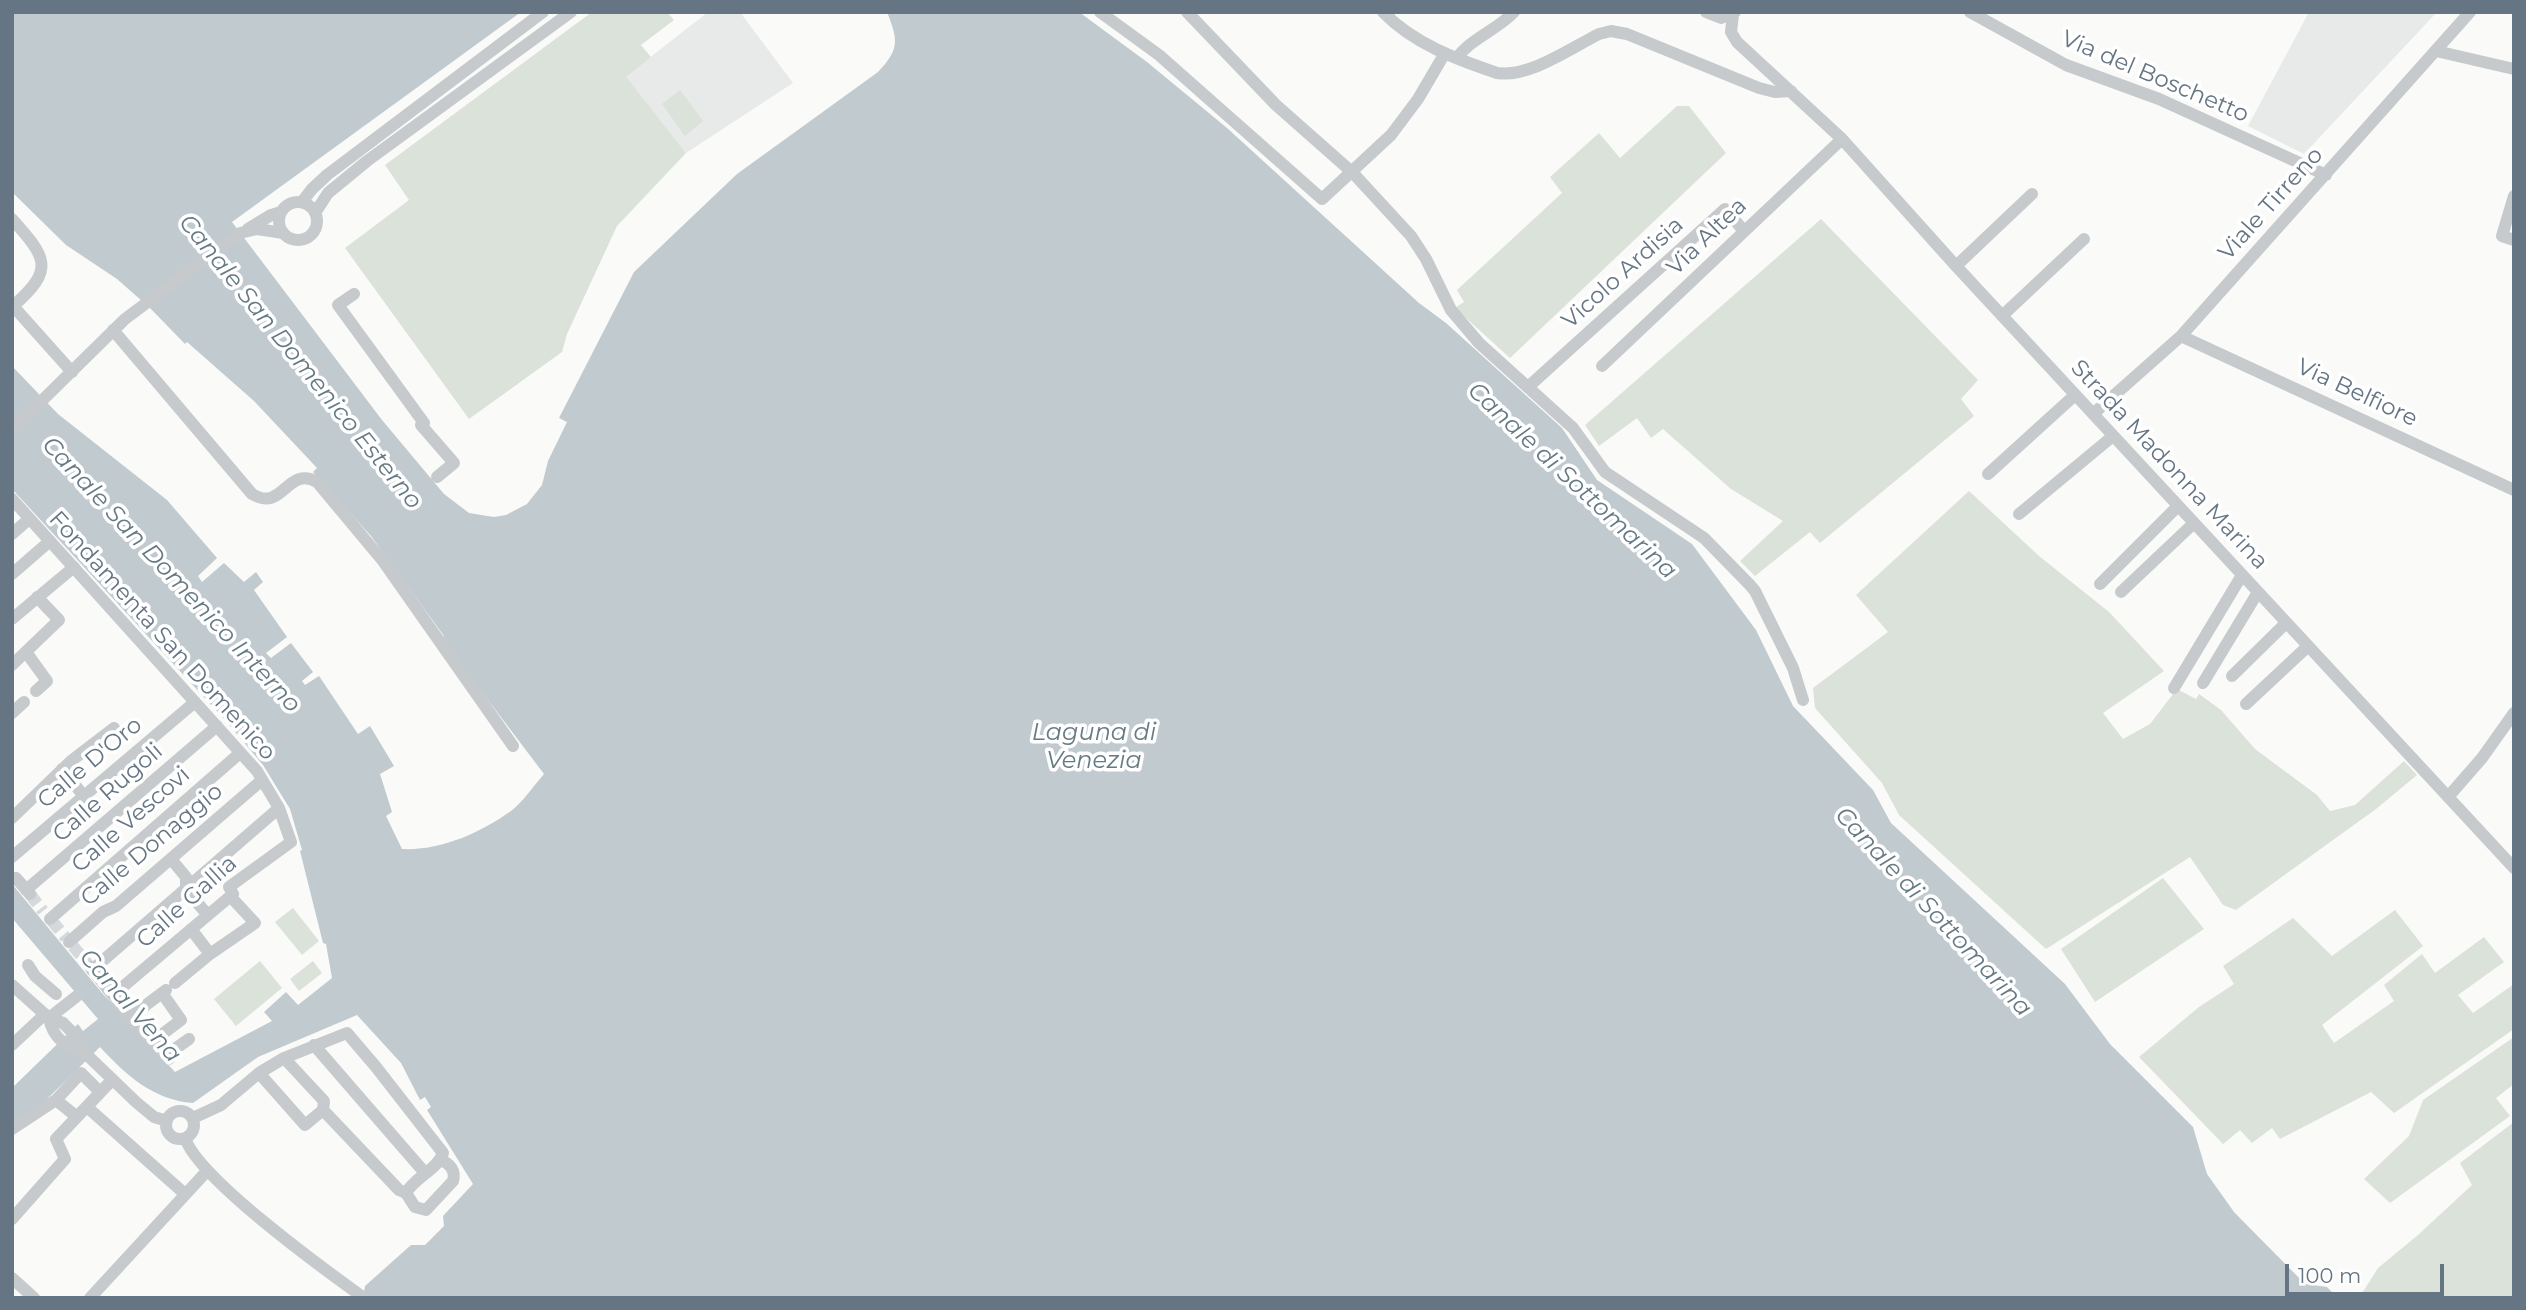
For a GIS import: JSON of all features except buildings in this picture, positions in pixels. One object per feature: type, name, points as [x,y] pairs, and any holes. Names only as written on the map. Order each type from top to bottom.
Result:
[{"type":"street","points":[[302,202],[327,175],[543,12]]},
{"type":"street","points":[[315,213],[328,193],[367,161],[570,12]]},
{"type":"street","points":[[1100,12],[1159,55],[1322,199],[1391,135],[1451,56],[1502,25],[1514,12]]},
{"type":"street","points":[[1187,12],[1276,105],[1353,173],[1411,236],[1426,259],[1451,310],[1479,343],[1573,428],[1605,472],[1704,538],[1755,591],[1793,668],[1803,700]]},
{"type":"street","points":[[1383,12],[1401,29],[1451,56],[1497,73],[1512,74],[1530,69],[1599,34],[1618,31],[1759,88],[1775,92],[1791,91]]},
{"type":"street","points":[[1706,12],[1721,18],[1734,13]]},
{"type":"street","name":"Via del Boschetto","points":[[1970,12],[2066,65],[2159,99],[2326,175]]},
{"type":"street","name":"Viale Tirreno","points":[[2093,414],[2181,335],[2470,12]]},
{"type":"street","name":"Strada Madonna Marina","points":[[1734,13],[1731,32],[1737,43],[1842,139],[2307,647],[2514,868]]},
{"type":"street","points":[[2436,51],[2514,69]]},
{"type":"street","name":"Via Altea","points":[[1602,366],[1842,139]]},
{"type":"street","points":[[1956,266],[2032,194]]},
{"type":"street","points":[[2514,196],[2502,236],[2514,240]]},
{"type":"street","points":[[12,430],[143,304],[243,232],[281,212],[290,204],[302,202],[310,206],[315,213],[316,226],[307,237],[296,240],[283,233],[266,230],[243,232]]},
{"type":"street","name":"Vicolo Ardisia","points":[[1528,387],[1725,209],[1744,231]]},
{"type":"street","points":[[281,212],[279,225],[283,233]]},
{"type":"street","points":[[12,219],[37,247],[42,270],[33,289],[13,306],[72,372]]},
{"type":"street","points":[[2002,316],[2084,239]]},
{"type":"street","points":[[354,294],[338,305],[424,423],[421,425],[454,463],[437,477]]},
{"type":"street","points":[[113,330],[252,494],[267,500],[274,498],[299,479],[311,478],[317,482],[383,561],[513,746]]},
{"type":"street","name":"Via Belfiore","points":[[2181,335],[2514,490]]},
{"type":"street","points":[[1988,474],[2075,395]]},
{"type":"street","points":[[2019,514],[2113,436]]},
{"type":"street","name":"Fondamenta San Domenico","points":[[12,499],[240,752],[279,808],[291,842]]},
{"type":"street","points":[[2100,584],[2178,506]]},
{"type":"street","points":[[12,534],[29,519]]},
{"type":"street","points":[[2121,592],[2194,523]]},
{"type":"street","points":[[12,574],[50,541]]},
{"type":"street","points":[[12,620],[74,567]]},
{"type":"street","points":[[2174,688],[2242,575]]},
{"type":"street","points":[[2203,683],[2258,592]]},
{"type":"street","points":[[12,665],[59,620],[37,597]]},
{"type":"street","points":[[2232,676],[2286,623]]},
{"type":"street","points":[[2246,704],[2307,647]]},
{"type":"street","points":[[26,652],[47,681],[36,691]]},
{"type":"street","points":[[12,713],[24,702]]},
{"type":"street","name":"Calle D'Oro","points":[[12,857],[195,702]]},
{"type":"street","points":[[2448,797],[2482,758],[2514,713]]},
{"type":"street","name":"Calle Rugoli","points":[[16,878],[28,892],[217,726]]},
{"type":"street","points":[[12,818],[62,769],[114,728]]},
{"type":"street","name":"Calle Vescovi","points":[[48,917],[240,752]]},
{"type":"street","points":[[62,769],[83,795]]},
{"type":"street","name":"Calle Donaggio","points":[[69,942],[172,859],[262,780]]},
{"type":"street","points":[[189,1039],[167,1058],[91,968],[186,890],[279,808]]},
{"type":"street","name":"Calle Gallia","points":[[113,995],[233,894],[229,887],[291,842]]},
{"type":"street","points":[[172,859],[186,877],[186,890],[207,914]]},
{"type":"street","points":[[133,1020],[210,954],[255,923],[230,896]]},
{"type":"street","points":[[191,929],[210,954]]},
{"type":"street","points":[[12,1045],[66,999],[35,976],[28,965]]},
{"type":"street","points":[[12,985],[47,1016],[66,1026],[87,1055],[154,1117],[167,1121]]},
{"type":"street","points":[[152,1042],[181,1020],[168,988]]},
{"type":"street","points":[[47,1016],[56,1037],[87,1055]]},
{"type":"street","points":[[193,1118],[221,1105],[259,1073],[284,1058],[347,1033],[443,1153],[440,1160],[406,1193]]},
{"type":"street","points":[[314,1045],[425,1173]]},
{"type":"street","points":[[259,1073],[305,1125],[323,1110],[324,1101],[284,1058]]},
{"type":"street","points":[[12,1129],[56,1100],[81,1073],[100,1092]]},
{"type":"street","points":[[12,1219],[65,1159],[56,1139],[112,1080]]},
{"type":"street","points":[[56,1100],[78,1117]]},
{"type":"street","points":[[87,1107],[185,1194]]},
{"type":"street","points":[[323,1110],[399,1190],[406,1193],[415,1207],[422,1210],[455,1178],[451,1166],[440,1160]]},
{"type":"street","points":[[177,1111],[186,1111],[193,1118],[194,1130],[185,1138],[176,1138],[169,1133],[167,1121],[177,1111]]},
{"type":"street","points":[[185,1138],[193,1156],[207,1171],[247,1206],[364,1297]]},
{"type":"street","points":[[90,1298],[207,1171]]},
{"type":"street","points":[[12,1278],[34,1298]]},
{"type":"shaded area","points":[[592,12],[667,12],[674,20],[641,45],[651,57],[626,77],[686,153],[617,226],[567,334],[562,352],[469,419],[345,248],[409,200],[385,165]]},
{"type":"shaded area","points":[[708,12],[740,12],[793,83],[686,153],[625,77]]},
{"type":"shaded area","points":[[2309,12],[2437,12],[2304,154],[2248,126]]},
{"type":"shaded area","points":[[680,90],[703,121],[685,136],[662,104]]},
{"type":"shaded area","points":[[1677,106],[1689,106],[1726,153],[1510,358],[1455,308],[1464,302],[1457,290],[1562,193],[1550,177],[1599,133],[1620,158]]},
{"type":"shaded area","points":[[1821,219],[1978,380],[1961,399],[1974,416],[1820,543],[1810,532],[1755,576],[1740,561],[1783,521],[1731,489],[1663,429],[1651,438],[1637,418],[1599,446],[1585,425]]},
{"type":"shaded area","points":[[1969,491],[2039,556],[2109,612],[2164,671],[2103,713],[2123,739],[2150,724],[2177,689],[2196,699],[2199,694],[2221,710],[2255,749],[2317,795],[2330,811],[2355,805],[2404,761],[2417,775],[2376,809],[2236,910],[2223,905],[2190,857],[2046,949],[1899,815],[1882,783],[1815,708],[1813,688],[1888,632],[1856,595]]},
{"type":"shaded area","points":[[2163,878],[2204,929],[2095,1002],[2061,949]]},
{"type":"shaded area","points":[[293,908],[319,941],[302,955],[275,922]]},
{"type":"shaded area","points":[[2395,910],[2423,946],[2322,1025],[2334,1043],[2394,1001],[2384,985],[2422,954],[2435,973],[2484,937],[2504,962],[2458,995],[2473,1013],[2514,984],[2514,1029],[2394,1113],[2371,1092],[2280,1139],[2272,1128],[2252,1143],[2240,1130],[2223,1144],[2139,1057],[2199,1007],[2234,984],[2223,966],[2293,918],[2332,956]]},
{"type":"shaded area","points":[[260,961],[282,988],[236,1026],[214,999]]},
{"type":"shaded area","points":[[313,961],[322,973],[299,991],[290,979]]},
{"type":"shaded area","points":[[2514,1037],[2514,1084],[2496,1098],[2510,1116],[2390,1203],[2364,1179],[2409,1136],[2423,1100]]},
{"type":"shaded area","points":[[2514,1122],[2514,1298],[2359,1298],[2378,1268],[2472,1185],[2460,1163]]},
{"type":"water","name":"Laguna di Venezia","points":[[12,12],[521,12],[232,222],[382,420],[444,494],[469,513],[494,517],[506,515],[527,504],[542,485],[548,461],[567,422],[559,418],[634,272],[737,174],[878,72],[890,57],[895,44],[887,12],[1079,12],[1147,62],[1227,128],[1419,303],[1446,323],[1562,428],[1597,480],[1692,544],[1756,630],[1793,706],[1873,790],[1891,823],[2065,984],[2110,1044],[2193,1127],[2207,1174],[2234,1212],[2305,1284],[2327,1287],[2338,1298],[363,1298],[365,1286],[411,1245],[425,1245],[444,1226],[443,1216],[473,1184],[427,1110],[431,1107],[425,1097],[420,1100],[401,1063],[357,1015],[258,1057],[193,1103],[165,1097],[141,1084],[100,1047],[45,1101],[12,1122],[12,1088],[78,1024],[83,1031],[98,1019],[12,918],[12,884],[102,993],[175,1072],[272,1021],[264,1012],[286,992],[298,1005],[332,978],[326,944],[323,943],[290,809],[263,765],[225,720],[12,489],[12,366],[58,414],[167,500],[217,558],[198,576],[202,582],[224,563],[244,582],[256,572],[263,582],[254,590],[287,637],[266,653],[271,658],[291,643],[313,672],[302,681],[305,685],[319,676],[358,734],[370,726],[394,766],[380,774],[392,812],[386,816],[402,849],[445,844],[486,827],[515,807],[544,774],[441,638],[444,636],[371,536],[313,472],[317,468],[254,401],[187,342],[185,344],[117,279],[66,245],[12,192]]},
{"type":"tunnel","points":[[30,894],[43,911]]},
{"type":"tunnel","points":[[52,921],[66,938]]},
{"type":"tunnel","points":[[73,946],[90,967]]},
{"type":"water label","name":"Canale San Domenico Esterno","points":[[300,362]]},
{"type":"water label","name":"Canale di Sottomarina","points":[[1572,481]]},
{"type":"water label","name":"Canale San Domenico Interno","points":[[171,575]]},
{"type":"water label","name":"Canale di Sottomarina","points":[[1933,912]]},
{"type":"water label","name":"Canal Vena","points":[[130,1006]]}]
